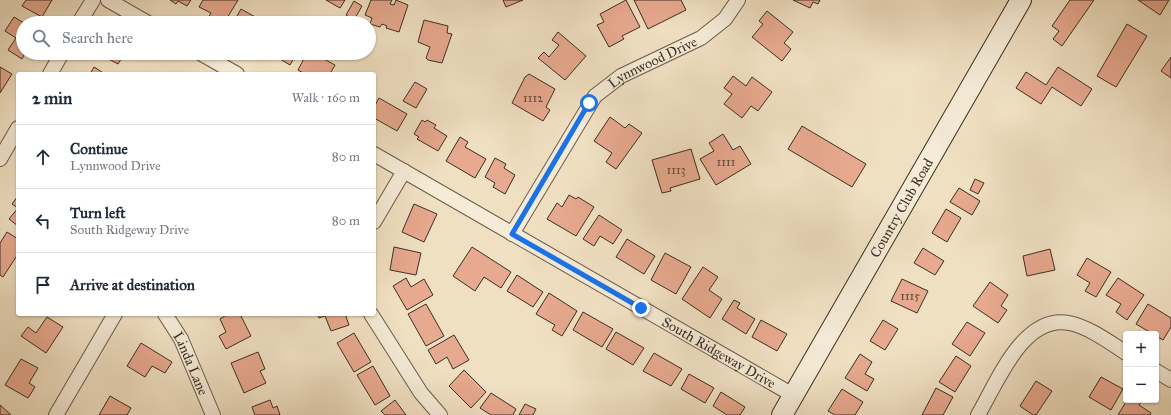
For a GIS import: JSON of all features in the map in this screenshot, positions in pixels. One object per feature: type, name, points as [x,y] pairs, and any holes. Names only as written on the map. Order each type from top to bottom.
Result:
[{"type":"main road","name":"Country Club Road","points":[[782,415],[1021,0]]},
{"type":"street","points":[[83,16],[93,0]]},
{"type":"street","points":[[108,0],[136,16]]},
{"type":"street","name":"Lynnwood Drive","points":[[512,234],[595,96],[620,76],[700,38],[725,19],[738,0]]},
{"type":"street","points":[[51,72],[58,60]]},
{"type":"street","points":[[212,60],[233,72]]},
{"type":"street","points":[[0,159],[16,131]]},
{"type":"street","name":"South Ridgeway Drive","points":[[376,155],[793,395]]},
{"type":"street","points":[[376,219],[404,171]]},
{"type":"street","points":[[56,415],[114,316]]},
{"type":"street","name":"Linda Lane","points":[[166,316],[181,339],[213,415]]},
{"type":"street","points":[[372,316],[420,393],[440,415]]},
{"type":"street","points":[[978,415],[1022,341],[1035,330],[1054,323],[1069,323],[1084,329],[1123,351]]},
{"type":"street","points":[[1159,373],[1171,380]]},
{"type":"building","points":[[26,0],[52,0],[43,16],[22,6]]},
{"type":"building","points":[[170,0],[191,0],[187,6],[178,1],[176,4]]},
{"type":"building","points":[[203,0],[238,0],[228,16],[209,16],[211,13],[199,7]]},
{"type":"building","points":[[326,0],[345,0],[340,8]]},
{"type":"building","points":[[371,0],[392,0],[390,4],[394,5],[396,0],[408,5],[399,32],[386,28],[387,26],[382,24],[380,27],[376,26],[376,16],[365,15]]},
{"type":"building","points":[[503,0],[523,0],[506,7]]},
{"type":"building","points":[[626,0],[640,27],[622,36],[624,39],[609,47],[597,25],[604,22],[600,14]]},
{"type":"building","points":[[634,0],[681,0],[686,10],[648,29]]},
{"type":"building","points":[[793,0],[820,0],[818,4],[813,2],[810,8]]},
{"type":"building","points":[[1070,0],[1094,0],[1062,46],[1053,39],[1059,31],[1052,26]]},
{"type":"building","points":[[1138,0],[1169,0],[1160,15]]},
{"type":"building","points":[[354,1],[362,6],[356,16],[346,15]]},
{"type":"building","points":[[241,9],[254,16],[237,16]]},
{"type":"building","points":[[767,11],[793,32],[784,43],[791,49],[782,61],[752,37],[763,24],[759,21]]},
{"type":"building","points":[[14,17],[16,18],[16,38],[5,31]]},
{"type":"building","points":[[424,20],[448,26],[447,33],[452,34],[442,63],[428,60],[426,58],[430,47],[418,42]]},
{"type":"building","points":[[1127,24],[1147,36],[1116,87],[1097,76]]},
{"type":"building","points":[[558,32],[586,56],[565,80],[538,58],[544,52],[549,57],[559,45],[552,40]]},
{"type":"building","points":[[16,38],[16,55],[8,50]]},
{"type":"building","points":[[1171,57],[1171,78],[1161,71]]},
{"type":"building","points":[[110,60],[121,60],[118,64]]},
{"type":"building","points":[[282,60],[293,60],[290,65]]},
{"type":"building","points":[[303,60],[326,60],[335,65],[331,72],[302,72],[298,70]]},
{"type":"building","points":[[0,67],[12,74],[0,93]]},
{"type":"building","points":[[94,67],[102,72],[91,72]]},
{"type":"building","points":[[1058,67],[1092,89],[1081,106],[1052,87],[1041,104],[1016,88],[1026,72],[1046,85]]},
{"type":"building","points":[[529,74],[555,89],[546,107],[550,110],[543,121],[512,103],[525,77]]},
{"type":"building","points":[[733,76],[746,86],[752,77],[772,92],[758,111],[751,106],[742,118],[724,104],[732,94],[724,88]]},
{"type":"building","points":[[415,82],[427,89],[416,108],[403,101]]},
{"type":"building","points":[[379,98],[407,114],[397,131],[376,119],[376,103]]},
{"type":"building","points":[[610,117],[625,128],[629,124],[642,133],[616,169],[606,162],[612,153],[594,141]]},
{"type":"building","points":[[422,120],[425,122],[427,120],[436,125],[434,128],[447,136],[438,151],[417,139],[419,137],[414,134]]},
{"type":"building","points":[[802,126],[866,164],[852,187],[788,149]]},
{"type":"building","points":[[723,134],[733,150],[740,146],[751,164],[716,185],[700,159],[714,151],[709,143]]},
{"type":"building","points":[[460,137],[468,142],[465,147],[486,159],[475,178],[446,161]]},
{"type":"building","points":[[691,149],[700,179],[670,188],[671,191],[662,193],[652,160]]},
{"type":"building","points":[[495,158],[506,164],[504,168],[515,175],[505,194],[493,187],[495,183],[485,177]]},
{"type":"building","points":[[975,179],[984,183],[978,194],[970,190]]},
{"type":"building","points":[[959,188],[980,201],[972,215],[950,202]]},
{"type":"building","points":[[569,195],[576,199],[578,197],[594,207],[576,236],[547,219],[557,203],[562,207]]},
{"type":"building","points":[[16,199],[16,207],[12,204]]},
{"type":"building","points":[[414,204],[437,214],[424,242],[402,232]]},
{"type":"building","points":[[946,209],[961,218],[947,242],[932,233]]},
{"type":"building","points":[[16,210],[16,224],[9,219]]},
{"type":"building","points":[[599,215],[622,230],[613,244],[600,236],[594,246],[583,239]]},
{"type":"building","points":[[7,232],[16,238],[16,257],[3,277],[0,275],[0,243]]},
{"type":"building","points":[[627,239],[655,256],[644,274],[616,257]]},
{"type":"building","points":[[394,247],[421,253],[416,275],[390,270]]},
{"type":"building","points":[[472,247],[511,272],[501,288],[484,277],[475,291],[453,276]]},
{"type":"building","points":[[923,248],[944,261],[935,275],[914,263]]},
{"type":"building","points":[[1050,249],[1055,270],[1027,276],[1023,256]]},
{"type":"building","points":[[665,253],[691,267],[676,294],[651,280]]},
{"type":"building","points":[[1087,258],[1111,272],[1096,297],[1085,291],[1090,283],[1077,275]]},
{"type":"building","points":[[703,267],[718,277],[709,290],[722,299],[710,318],[682,299]]},
{"type":"building","points":[[517,275],[543,292],[533,307],[507,291]]},
{"type":"building","points":[[406,278],[411,287],[424,279],[433,295],[407,310],[393,286]]},
{"type":"building","points":[[1118,278],[1144,295],[1127,320],[1116,312],[1121,304],[1106,295]]},
{"type":"building","points":[[902,279],[928,291],[917,313],[891,301]]},
{"type":"building","points":[[990,282],[1008,295],[1001,306],[1007,310],[998,323],[973,306]]},
{"type":"building","points":[[549,293],[577,311],[562,336],[552,330],[555,325],[536,314]]},
{"type":"building","points":[[734,300],[740,303],[737,308],[755,319],[746,334],[722,319]]},
{"type":"building","points":[[426,304],[444,336],[426,346],[408,314]]},
{"type":"building","points":[[1148,304],[1171,318],[1171,327],[1163,340],[1159,338],[1159,331],[1148,331],[1136,324]]},
{"type":"building","points":[[583,312],[613,329],[602,347],[573,330]]},
{"type":"building","points":[[225,316],[241,316],[251,336],[226,349],[219,336],[226,332],[220,319]]},
{"type":"building","points":[[325,316],[346,316],[349,325],[331,331]]},
{"type":"building","points":[[47,317],[63,327],[46,353],[21,336],[28,327],[36,333]]},
{"type":"building","points":[[761,320],[787,334],[777,351],[752,337]]},
{"type":"building","points":[[883,320],[898,329],[885,350],[870,341]]},
{"type":"building","points":[[967,322],[985,333],[970,356],[952,344]]},
{"type":"building","points":[[616,332],[644,348],[633,365],[606,349]]},
{"type":"building","points":[[354,333],[371,362],[354,372],[337,343]]},
{"type":"building","points":[[454,335],[469,360],[453,369],[447,357],[436,364],[428,350]]},
{"type":"building","points":[[141,343],[172,362],[165,373],[152,366],[145,377],[127,366]]},
{"type":"building","points":[[258,352],[265,369],[260,371],[266,383],[244,393],[231,363]]},
{"type":"building","points":[[654,353],[682,369],[671,386],[643,371]]},
{"type":"building","points":[[860,354],[872,362],[865,374],[874,379],[867,391],[845,378]]},
{"type":"building","points":[[956,356],[971,366],[955,392],[939,382]]},
{"type":"building","points":[[21,359],[38,368],[29,383],[35,387],[28,398],[5,385]]},
{"type":"building","points":[[373,366],[390,396],[375,405],[357,375]]},
{"type":"building","points":[[464,370],[486,392],[471,408],[449,386]]},
{"type":"building","points":[[689,374],[714,388],[705,403],[681,389]]},
{"type":"building","points":[[1101,377],[1123,389],[1111,410],[1089,397]]},
{"type":"building","points":[[1036,381],[1052,391],[1036,415],[1033,415],[1020,406]]},
{"type":"building","points":[[936,388],[953,397],[943,415],[922,415]]},
{"type":"building","points":[[842,389],[863,402],[855,415],[835,415],[828,411]]},
{"type":"building","points":[[721,392],[745,407],[740,415],[727,415],[713,406]]},
{"type":"building","points":[[491,393],[516,409],[513,415],[491,415],[480,408]]},
{"type":"building","points":[[110,396],[131,408],[127,415],[99,415]]},
{"type":"building","points":[[270,400],[273,408],[277,406],[280,415],[255,415],[252,407]]},
{"type":"building","points":[[395,400],[406,415],[385,415],[381,411]]},
{"type":"building","points":[[1125,403],[1141,403],[1139,405],[1151,413],[1150,415],[1118,415]]},
{"type":"building","points":[[525,404],[536,409],[533,415],[519,415]]},
{"type":"building","points":[[0,405],[11,415],[0,415]]},
{"type":"route","points":[[589,103],[512,234],[641,308]]}]
